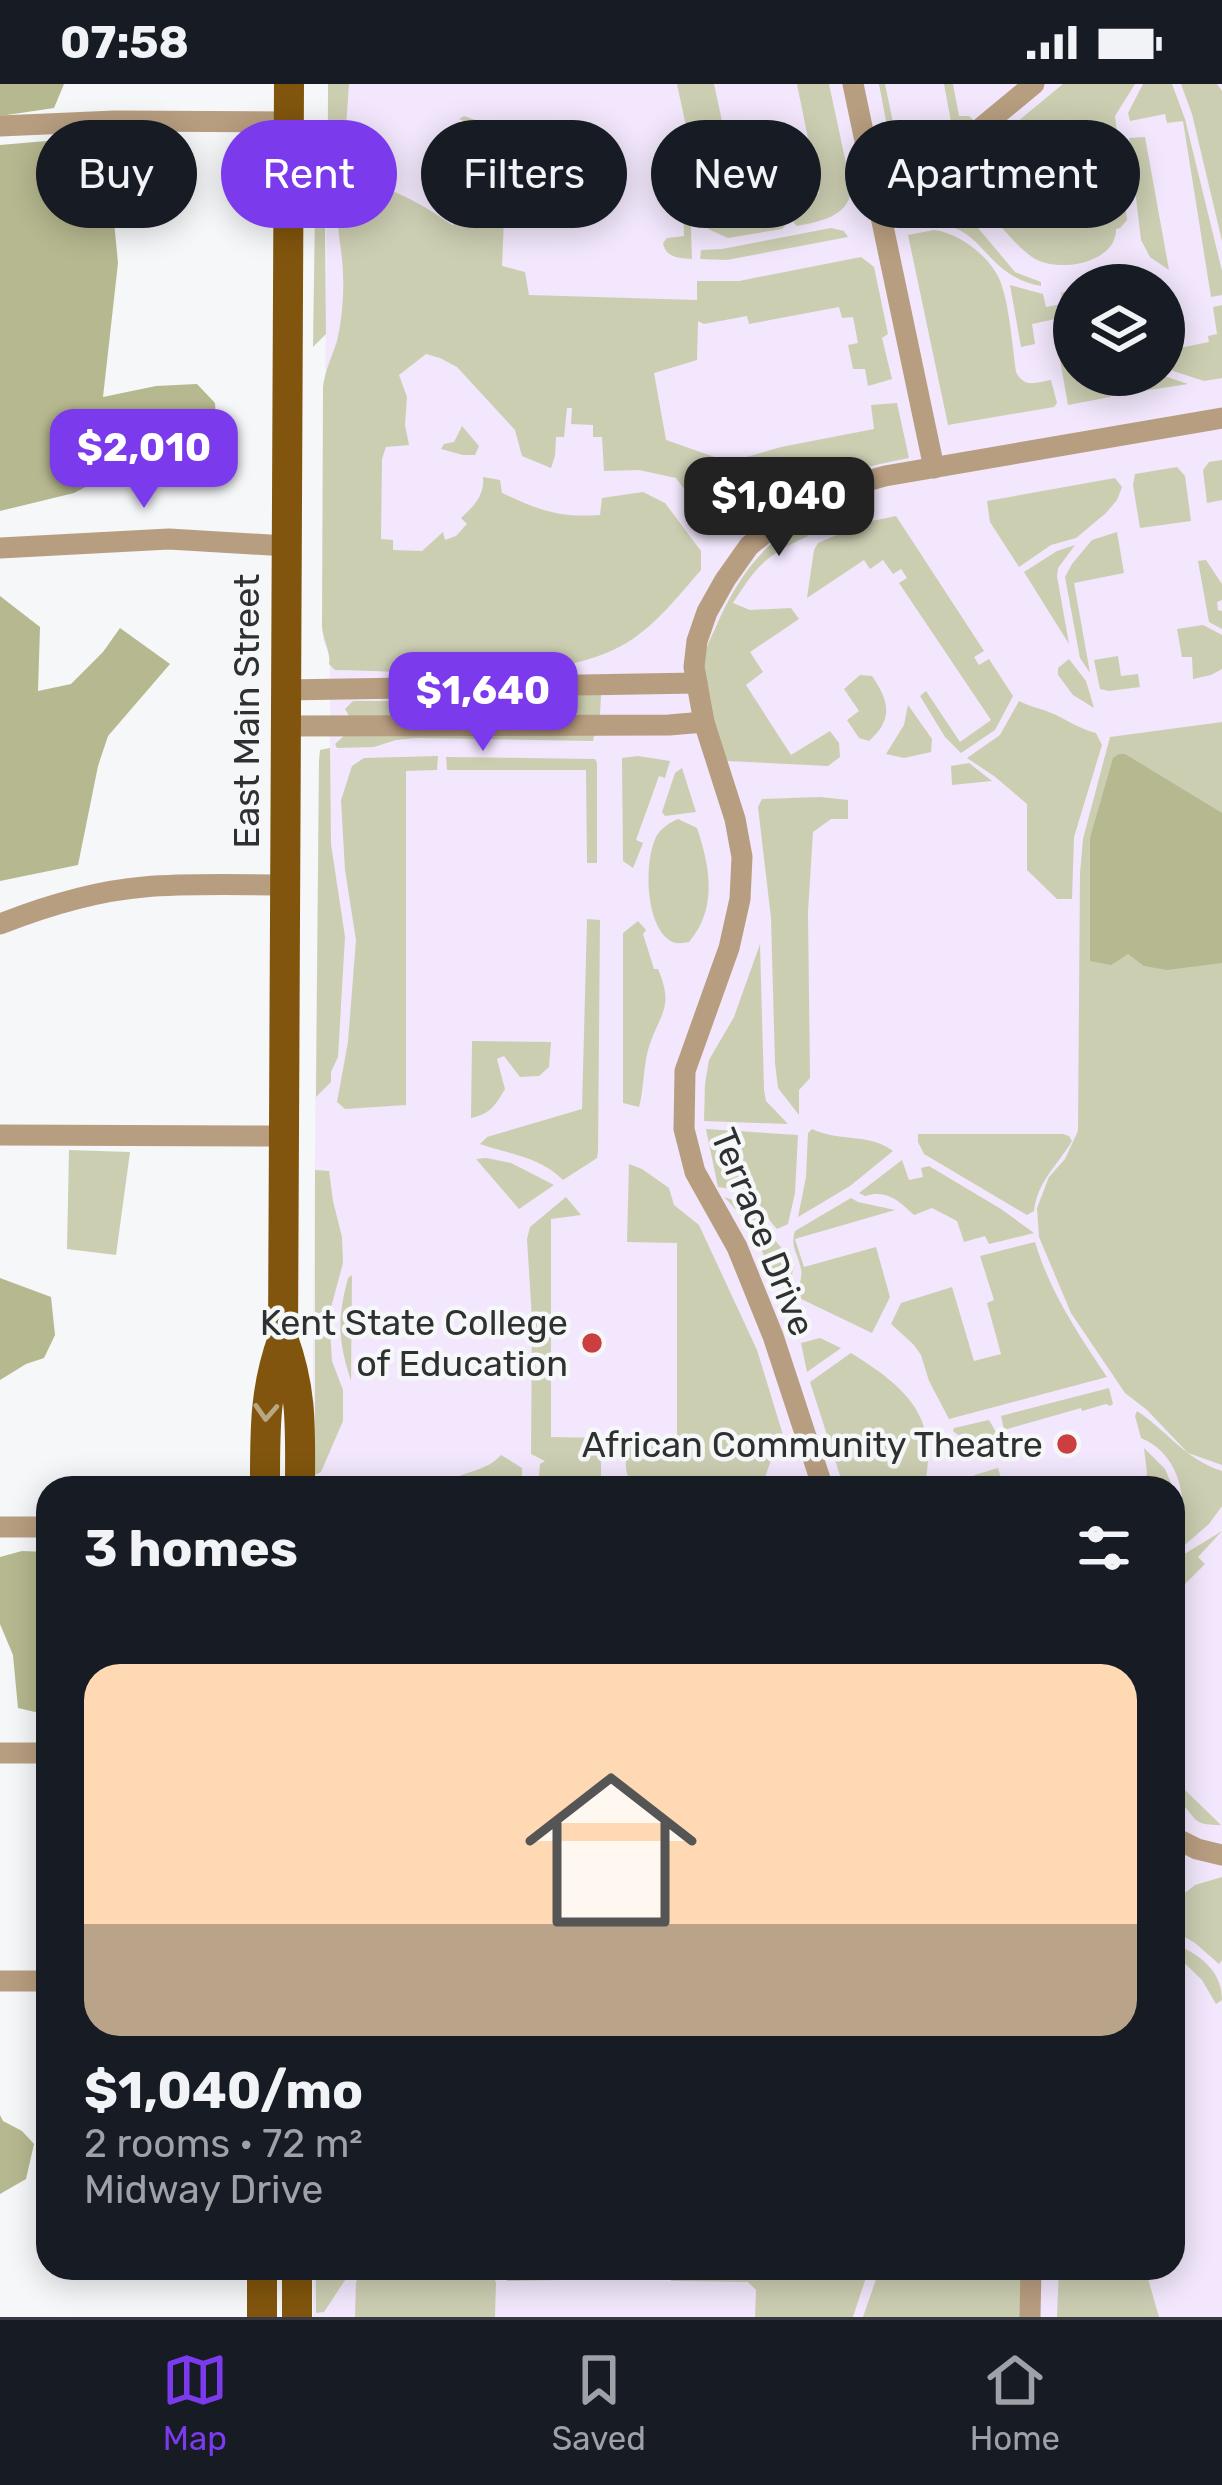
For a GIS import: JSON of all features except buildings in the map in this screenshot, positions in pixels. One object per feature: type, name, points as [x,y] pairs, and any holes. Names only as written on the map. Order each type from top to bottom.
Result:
[{"type":"main road","name":"East Main Street","points":[[289,84],[289,120]]},
{"type":"main road","name":"East Main Street","points":[[265,1476],[266,1403],[283,1338],[288,228]]},
{"type":"main road","name":"East Main Street","points":[[283,1338],[300,1403],[300,1476]]},
{"type":"main road","points":[[262,2280],[262,2317]]},
{"type":"main road","points":[[297,2280],[298,2317]]},
{"type":"street","points":[[853,84],[861,120]]},
{"type":"street","points":[[990,120],[1034,84]]},
{"type":"street","points":[[0,126],[221,122]]},
{"type":"street","points":[[883,228],[934,468]]},
{"type":"street","name":"Terrace Drive","points":[[819,1476],[773,1336],[737,1247],[694,1172],[684,1129],[685,1071],[729,948],[740,899],[742,857],[704,722],[694,667],[707,612],[749,546],[821,494],[853,483],[1222,418]]},
{"type":"street","points":[[0,548],[170,538],[286,546]]},
{"type":"street","points":[[285,690],[697,683]]},
{"type":"street","points":[[285,726],[704,722]]},
{"type":"street","points":[[0,924],[111,891],[284,885]]},
{"type":"street","points":[[0,1136],[284,1136]]},
{"type":"street","points":[[0,1527],[36,1528]]},
{"type":"street","points":[[0,1753],[36,1754]]},
{"type":"street","points":[[1185,1843],[1222,1855]]},
{"type":"street","points":[[0,1981],[36,1981]]},
{"type":"street","points":[[1030,2317],[1031,2280]]},
{"type":"shaded area","points":[[328,84],[1222,84],[1222,2317],[313,2317],[314,2280],[1185,2280],[1185,1476],[315,1476],[319,761],[320,750],[330,748],[330,657],[323,640],[327,228],[397,228],[397,120],[328,120]]},
{"type":"green space","points":[[0,84],[64,84],[54,108],[0,116]]},
{"type":"green space","points":[[328,84],[349,84],[346,120],[328,120]]},
{"type":"green space","points":[[677,84],[714,84],[722,120],[685,120]]},
{"type":"green space","points":[[797,84],[829,84],[845,158],[845,206],[821,220],[821,120],[804,120]]},
{"type":"green space","points":[[879,84],[885,84],[892,120],[886,120]]},
{"type":"green space","points":[[944,84],[953,84],[959,116],[974,120],[951,120]]},
{"type":"green space","points":[[1063,84],[1135,84],[1115,120],[1019,120]]},
{"type":"green space","points":[[1143,84],[1172,84],[1185,119],[1222,271],[1222,295],[1211,297],[1183,121],[1167,123],[1165,114],[1130,120],[1128,113]]},
{"type":"green space","points":[[1181,84],[1217,84],[1222,91],[1222,241],[1192,114]]},
{"type":"green space","points":[[1140,137],[1145,137],[1168,264],[1150,257],[1141,240]]},
{"type":"green space","points":[[36,142],[36,228],[115,228],[118,263],[103,397],[156,386],[197,384],[215,403],[216,418],[74,493],[0,511],[0,145]]},
{"type":"green space","points":[[397,194],[421,205],[421,228],[504,228],[502,266],[525,272],[529,295],[697,300],[697,281],[739,281],[861,257],[874,267],[892,379],[868,386],[865,369],[853,369],[848,345],[858,343],[853,317],[842,318],[839,307],[749,324],[747,316],[698,321],[697,360],[654,373],[666,440],[729,462],[874,429],[871,405],[897,403],[909,458],[819,482],[738,530],[718,535],[676,478],[639,470],[604,471],[602,437],[593,437],[593,425],[571,424],[572,408],[567,408],[564,437],[556,437],[551,468],[522,456],[515,430],[457,367],[426,354],[399,375],[407,397],[409,445],[386,447],[382,459],[381,539],[393,540],[393,550],[422,551],[443,532],[445,540],[456,536],[467,524],[461,518],[480,495],[483,477],[500,480],[502,493],[515,499],[572,515],[600,515],[602,498],[643,492],[665,503],[701,551],[701,570],[649,627],[628,642],[563,666],[486,673],[335,670],[329,664],[322,627],[323,387],[337,341],[343,274],[339,228],[397,228]]},
{"type":"green space","points":[[315,228],[325,228],[326,334],[313,347]]},
{"type":"green space","points":[[684,228],[691,228],[692,259],[670,254],[663,243],[684,236]]},
{"type":"green space","points":[[708,228],[783,228],[728,238]]},
{"type":"green space","points":[[831,228],[848,237],[727,260],[700,259],[701,250]]},
{"type":"green space","points":[[954,228],[978,228],[1015,272],[1041,286],[1003,269]]},
{"type":"green space","points":[[1120,228],[1107,251],[1096,258],[1053,264],[1032,257],[1003,229]]},
{"type":"green space","points":[[944,232],[983,256],[997,274],[1007,304],[1016,372],[1026,382],[1051,380],[1054,407],[948,425],[908,235]]},
{"type":"green space","points":[[1010,285],[1043,294],[1046,307],[1053,306],[1053,320],[1032,324],[1035,344],[1021,347]]},
{"type":"green space","points":[[1222,305],[1222,378],[1204,381],[1185,375],[1185,347],[1209,342],[1208,336],[1217,334],[1213,307]]},
{"type":"green space","points":[[1066,396],[1111,396],[1110,397],[1068,405]]},
{"type":"green space","points":[[462,426],[479,446],[475,455],[441,449],[454,442]]},
{"type":"green space","points":[[1222,460],[1222,500],[1207,503],[1203,470],[1209,462]]},
{"type":"green space","points":[[1177,467],[1185,476],[1191,521],[1140,528],[1135,474]]},
{"type":"green space","points":[[1115,478],[1122,487],[1106,513],[1076,538],[1051,545],[1019,567],[990,522],[987,501]]},
{"type":"green space","points":[[896,516],[984,651],[974,657],[979,665],[989,659],[1013,696],[995,730],[961,753],[945,737],[920,696],[926,691],[960,742],[991,720],[899,583],[907,578],[901,569],[893,574],[883,560],[870,569],[864,560],[807,598],[818,543],[867,522]]},
{"type":"green space","points":[[796,524],[808,536],[764,562],[733,603],[750,610],[791,608],[799,619],[750,652],[763,672],[746,685],[791,755],[830,731],[839,743],[840,757],[828,766],[728,761],[716,751],[709,716],[706,649],[748,570]]},
{"type":"green space","points":[[1117,532],[1124,573],[1074,583],[1090,673],[1080,658],[1065,577],[1092,540]]},
{"type":"green space","points":[[1075,545],[1057,576],[1069,644],[1024,572]]},
{"type":"green space","points":[[1206,560],[1222,584],[1222,600],[1217,602],[1222,629],[1209,622],[1198,561]]},
{"type":"green space","points":[[0,596],[40,627],[38,691],[71,684],[120,628],[170,664],[108,736],[78,865],[0,881]]},
{"type":"green space","points":[[1203,625],[1222,635],[1222,669],[1193,679],[1192,657],[1182,657],[1177,629]]},
{"type":"green space","points":[[1118,656],[1121,676],[1138,674],[1140,687],[1100,689],[1094,660]]},
{"type":"green space","points":[[1069,659],[1086,681],[1094,708],[1073,695],[1058,675],[1058,668]]},
{"type":"green space","points":[[860,675],[872,676],[885,702],[882,726],[869,741],[859,738],[847,720],[859,711],[844,689]]},
{"type":"green space","points":[[601,695],[600,715],[349,716],[345,709],[353,701],[520,701]]},
{"type":"green space","points":[[1019,701],[1096,733],[1102,745],[1074,837],[1072,899],[1057,899],[1027,870],[1027,804],[967,758],[1000,735]]},
{"type":"green space","points":[[908,705],[932,739],[931,752],[904,758],[886,754],[904,725]]},
{"type":"green space","points":[[1222,722],[1222,1465],[1188,1453],[1125,1393],[1071,1313],[1039,1237],[1037,1208],[1049,1177],[1065,1159],[1078,1131],[1080,873],[1083,839],[1110,737]]},
{"type":"green space","points":[[595,731],[593,741],[416,738],[374,747],[337,748],[335,744],[346,734]]},
{"type":"green space","points":[[330,748],[331,844],[345,937],[338,1057],[331,1082],[316,1097],[319,761],[320,750]]},
{"type":"green space","points":[[1119,754],[1222,813],[1222,963],[1167,970],[1144,966],[1128,954],[1111,965],[1090,961],[1090,838],[1113,758]]},
{"type":"green space","points":[[438,756],[437,770],[406,771],[406,1105],[345,1109],[337,1102],[348,1042],[356,940],[341,800],[352,766],[364,758]]},
{"type":"green space","points":[[446,757],[595,759],[597,863],[587,863],[586,770],[447,770]]},
{"type":"green space","points":[[622,758],[670,761],[665,778],[659,776],[636,840],[643,843],[633,868],[623,861]]},
{"type":"green space","points":[[969,763],[992,781],[952,785],[951,766]]},
{"type":"green space","points":[[682,768],[696,812],[665,816],[662,812],[675,773]]},
{"type":"green space","points":[[762,799],[848,800],[848,819],[831,819],[813,832],[808,912],[810,1078],[799,1090],[799,1115],[778,1088],[771,918],[758,807]]},
{"type":"green space","points":[[678,819],[697,828],[709,887],[698,929],[689,942],[679,943],[669,940],[655,920],[649,876],[656,837]]},
{"type":"green space","points":[[587,919],[600,920],[598,1151],[597,1158],[563,1180],[534,1161],[480,1144],[487,1137],[582,1109]]},
{"type":"green space","points":[[638,921],[646,930],[643,934],[665,993],[664,1011],[648,1050],[639,1107],[623,1103],[623,933]]},
{"type":"green space","points":[[760,944],[764,1090],[766,1101],[788,1124],[704,1121],[709,1060],[734,1017]]},
{"type":"green space","points":[[472,1041],[551,1042],[549,1067],[539,1076],[520,1077],[504,1056],[497,1059],[505,1089],[491,1108],[471,1118]]},
{"type":"green space","points":[[706,1129],[798,1135],[788,1224],[777,1229],[747,1195],[718,1187]]},
{"type":"green space","points":[[812,1129],[874,1142],[893,1151],[850,1186],[798,1217],[808,1133]]},
{"type":"green space","points":[[918,1134],[1063,1134],[1072,1141],[1043,1183],[1034,1211],[1027,1215],[924,1154]]},
{"type":"green space","points":[[69,1150],[130,1152],[116,1255],[67,1249]]},
{"type":"green space","points":[[476,1159],[511,1163],[554,1185],[519,1209]]},
{"type":"green space","points":[[902,1160],[909,1180],[923,1177],[921,1168],[929,1166],[1034,1233],[989,1244],[985,1236],[964,1242],[957,1221],[932,1208],[914,1215],[886,1195],[859,1193]]},
{"type":"green space","points":[[629,1164],[669,1188],[674,1205],[699,1225],[757,1350],[783,1435],[765,1476],[628,1476],[627,1438],[677,1437],[677,1243],[627,1242]]},
{"type":"green space","points":[[315,1170],[329,1171],[342,1237],[343,1263],[329,1315],[332,1361],[343,1390],[343,1421],[321,1472],[315,1475]]},
{"type":"green space","points":[[566,1197],[581,1215],[551,1219],[551,1437],[601,1438],[601,1476],[539,1476],[545,1461],[531,1454],[530,1227]]},
{"type":"green space","points":[[724,1197],[748,1206],[789,1258],[794,1267],[788,1289],[777,1285],[749,1227]]},
{"type":"green space","points":[[851,1198],[895,1210],[795,1239],[804,1267],[876,1247],[890,1297],[872,1333],[797,1297],[801,1273],[794,1246],[795,1231]]},
{"type":"green space","points":[[1035,1242],[1075,1329],[1107,1377],[949,1419],[921,1355],[891,1324],[901,1303],[952,1287],[974,1361],[1001,1354],[987,1303],[994,1300],[980,1256]]},
{"type":"green space","points":[[352,1275],[351,1381],[340,1330],[344,1293]]},
{"type":"green space","points":[[0,1278],[51,1297],[55,1335],[44,1358],[0,1380]]},
{"type":"green space","points":[[820,1338],[841,1348],[807,1372],[801,1343]]},
{"type":"green space","points":[[851,1353],[888,1379],[915,1407],[923,1423],[926,1476],[840,1476],[810,1382]]},
{"type":"green space","points":[[1109,1388],[1110,1406],[1081,1408],[1004,1430],[1001,1416]]},
{"type":"green space","points":[[1137,1411],[1187,1452],[1222,1471],[1222,1506],[1185,1545],[1185,1476],[1177,1476],[1167,1458],[1141,1438]]},
{"type":"green space","points":[[989,1420],[998,1449],[981,1453],[953,1431],[954,1428]]},
{"type":"green space","points":[[1144,1448],[1168,1476],[1147,1473]]},
{"type":"green space","points":[[501,1455],[522,1468],[522,1476],[461,1476],[483,1468]]},
{"type":"green space","points":[[998,1468],[1000,1476],[973,1476]]},
{"type":"green space","points":[[1222,1531],[1198,1557],[1205,1564],[1185,1584],[1185,1554]]},
{"type":"green space","points":[[36,1552],[36,1712],[18,1708],[13,1655],[0,1624],[0,1557]]},
{"type":"green space","points":[[1185,1790],[1221,1825],[1195,1819],[1185,1808]]},
{"type":"green space","points":[[1222,1877],[1219,1964],[1185,1937],[1185,1893]]},
{"type":"green space","points":[[1185,1949],[1209,1966],[1222,2000],[1216,2004],[1185,1964]]},
{"type":"green space","points":[[0,2115],[34,2144],[26,2179],[0,2194]]},
{"type":"green space","points":[[316,2280],[345,2280],[324,2312],[316,2313]]},
{"type":"green space","points":[[495,2280],[495,2317],[355,2317],[356,2282]]},
{"type":"green space","points":[[865,2280],[853,2317],[755,2317],[756,2290],[748,2282],[671,2281]]},
{"type":"green space","points":[[876,2280],[1024,2280],[1022,2317],[863,2317]]},
{"type":"green space","points":[[1059,2280],[1148,2280],[1159,2317],[1057,2317]]},
{"type":"place","name":"Kent State College of Education","points":[[592,1343]]},
{"type":"place","name":"African Community Theatre","points":[[1067,1444]]}]
